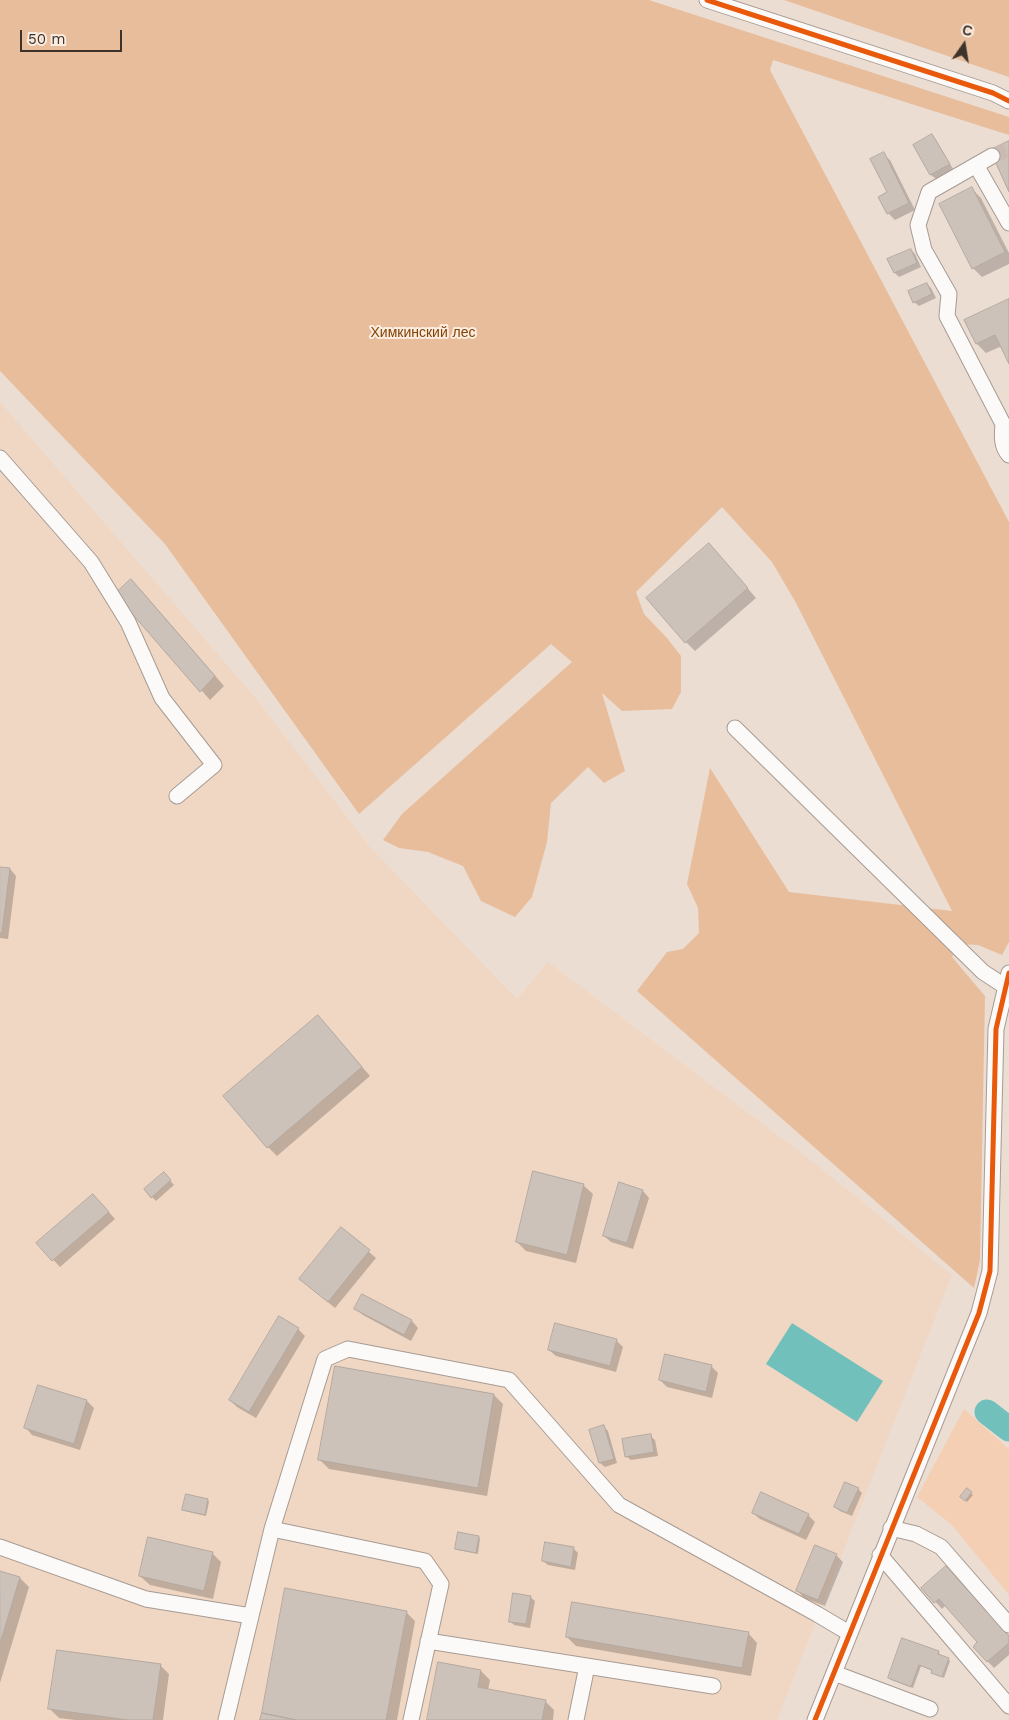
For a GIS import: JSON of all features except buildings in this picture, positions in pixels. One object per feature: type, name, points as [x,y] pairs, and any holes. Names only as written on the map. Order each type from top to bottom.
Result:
[{"type":"street","points":[[707,0],[992,93],[1009,101]]},
{"type":"street","points":[[992,156],[929,192],[918,225],[924,250],[949,294],[947,316],[1003,424],[1001,437],[1006,452],[1009,455]]},
{"type":"street","points":[[976,165],[1009,223]]},
{"type":"street","points":[[0,458],[91,562],[128,622],[162,698],[214,764],[177,796]]},
{"type":"street","points":[[735,728],[983,972],[1007,980],[996,1029],[990,1271],[979,1313],[815,1720]]},
{"type":"street","points":[[226,1720],[272,1529],[325,1359],[348,1350],[510,1380],[619,1505],[818,1614],[849,1634]]},
{"type":"street","points":[[891,1528],[916,1534],[941,1547],[1009,1626]]},
{"type":"street","points":[[272,1529],[425,1561],[441,1584],[411,1720]]},
{"type":"street","points":[[0,1547],[146,1599],[251,1616]]},
{"type":"street","points":[[880,1555],[1009,1706]]},
{"type":"street","points":[[428,1641],[713,1686]]},
{"type":"street","points":[[576,1720],[587,1666]]},
{"type":"street","points":[[834,1673],[930,1710]]},
{"type":"shaded area","points":[[0,402],[254,696],[370,847],[517,999],[548,962],[812,1161],[952,1275],[777,1720],[0,1720]]},
{"type":"shaded area","points":[[964,1409],[1009,1449],[1009,1595],[952,1525],[917,1497]]},
{"type":"green space","name":"Химкинский лес","points":[[0,0],[649,0],[1009,117],[1009,135],[773,60],[770,70],[1009,522],[1009,942],[1002,955],[978,945],[960,944],[952,957],[985,996],[980,1260],[974,1288],[637,991],[667,952],[683,949],[699,933],[698,908],[687,884],[710,768],[789,892],[952,911],[796,603],[772,562],[722,507],[636,592],[644,614],[681,656],[681,692],[672,709],[622,711],[602,693],[625,771],[604,783],[588,767],[551,803],[547,842],[532,897],[515,917],[481,901],[463,866],[428,852],[399,848],[383,840],[402,814],[572,662],[551,644],[359,814],[165,544],[0,371]]},
{"type":"green space","points":[[784,0],[1009,0],[1009,77]]},
{"type":"water","points":[[792,1323],[883,1381],[857,1422],[766,1364]]},
{"type":"waterway","points":[[987,1412],[1009,1429]]},
{"type":"tunnel","points":[[992,156],[1009,149]]},
{"type":"cycle path","points":[[707,0],[993,93],[1009,101]]},
{"type":"cycle path","points":[[815,1720],[979,1313],[990,1271],[996,1029],[1009,973]]}]
